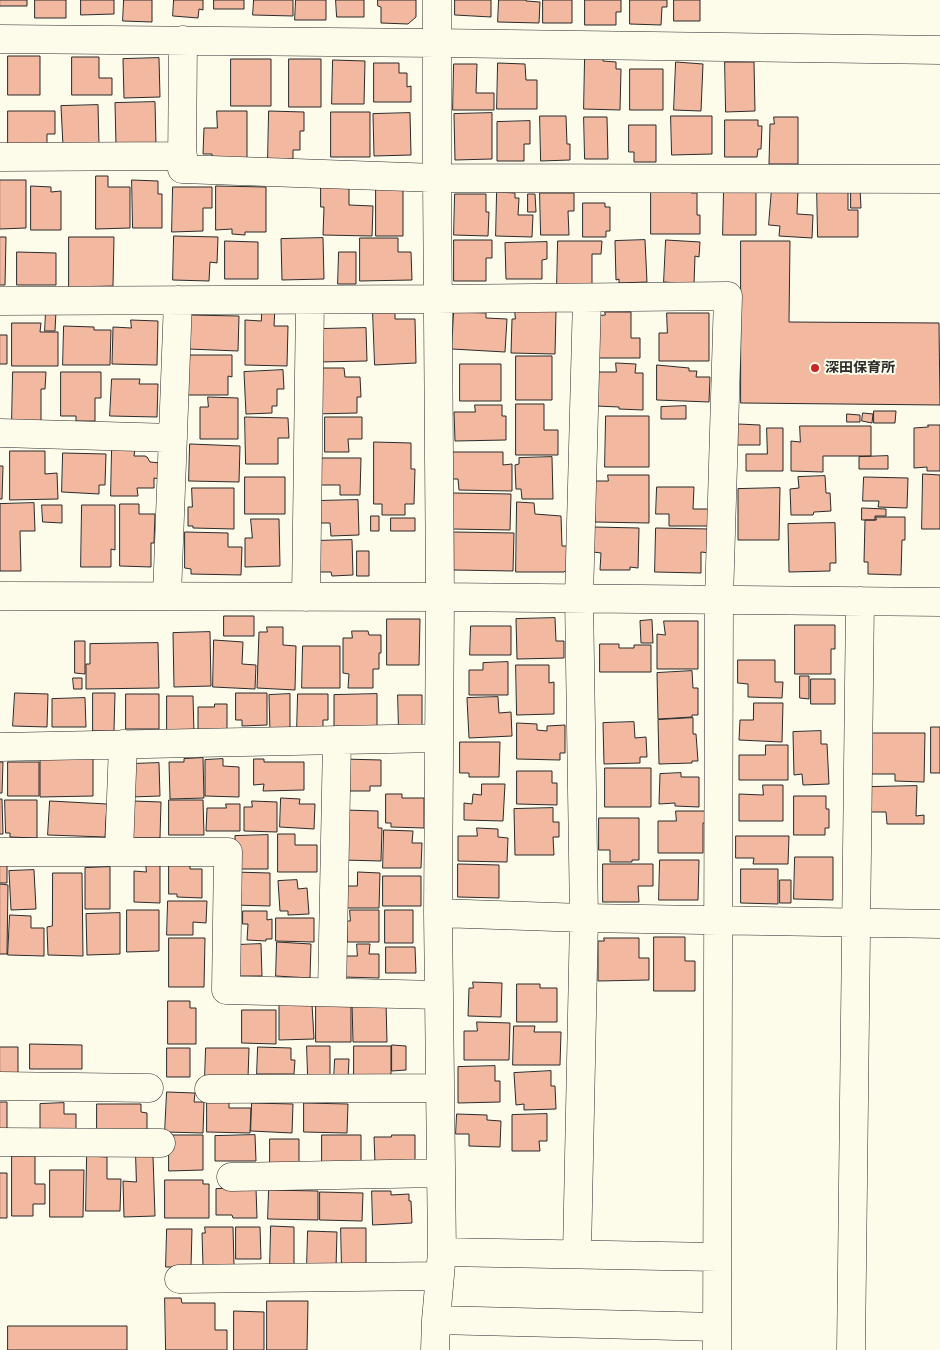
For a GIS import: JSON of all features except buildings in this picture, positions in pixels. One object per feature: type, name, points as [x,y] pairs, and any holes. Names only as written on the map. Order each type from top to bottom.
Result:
[{"type":"street","points":[[435,1350],[441,1264],[438,913],[440,597],[437,0]]},
{"type":"street","points":[[0,39],[940,50]]},
{"type":"street","points":[[183,40],[182,169],[437,178],[940,179]]},
{"type":"street","points":[[0,158],[183,156]]},
{"type":"street","points":[[0,302],[728,296],[719,600],[717,1339],[436,1320]]},
{"type":"street","points":[[577,1254],[584,918],[579,598],[587,298]]},
{"type":"street","points":[[167,596],[178,300]]},
{"type":"street","points":[[306,597],[310,300]]},
{"type":"street","points":[[0,433],[173,438]]},
{"type":"street","points":[[0,596],[440,597],[940,602]]},
{"type":"street","points":[[851,1350],[860,601]]},
{"type":"street","points":[[0,747],[439,738]]},
{"type":"street","points":[[332,992],[336,740]]},
{"type":"street","points":[[119,852],[123,744]]},
{"type":"street","points":[[0,852],[228,852],[226,990],[439,995]]},
{"type":"street","points":[[438,913],[584,918],[940,924]]},
{"type":"street","points":[[0,1086],[149,1088]]},
{"type":"street","points":[[209,1089],[440,1088]]},
{"type":"street","points":[[0,1142],[161,1144]]},
{"type":"street","points":[[231,1177],[441,1172]]},
{"type":"street","points":[[179,1278],[441,1264],[577,1254],[717,1257]]},
{"type":"place","name":"深田保育所","points":[[815,368]]}]
